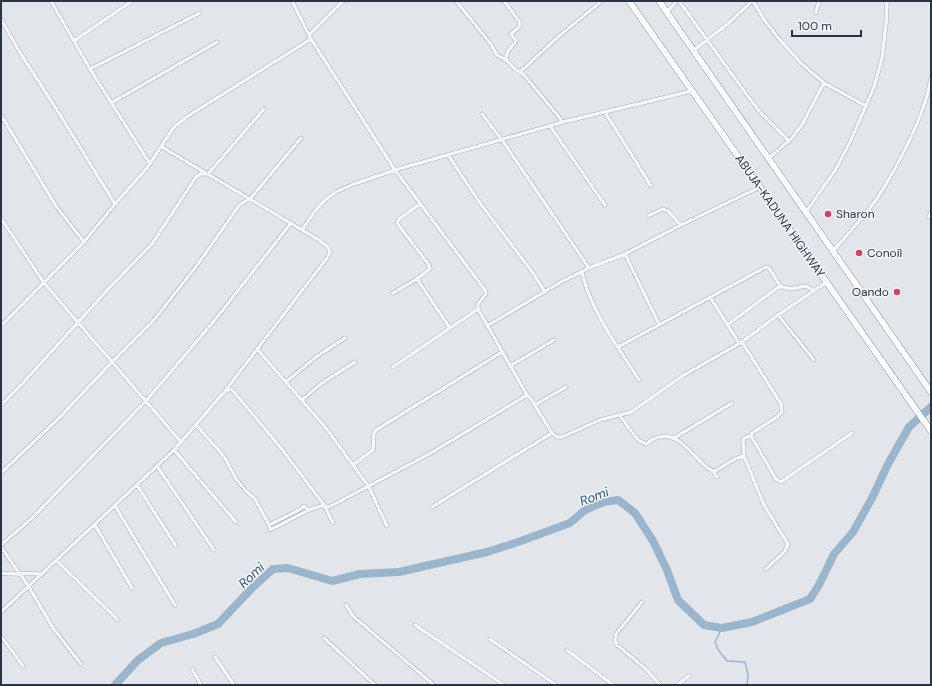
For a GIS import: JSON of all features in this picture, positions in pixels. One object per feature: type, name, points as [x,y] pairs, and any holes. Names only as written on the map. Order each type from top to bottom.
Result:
[{"type":"highway","name":"ABUJA-KADUNA HIGHWAY","points":[[629,1],[931,432]]},
{"type":"highway","name":"ABUJA-KADUNA HIGHWAY","points":[[659,1],[930,390]]},
{"type":"street","points":[[52,1],[90,69],[150,164]]},
{"type":"street","points":[[74,41],[132,1]]},
{"type":"street","points":[[292,1],[311,40],[395,170],[485,290],[486,294],[478,304],[478,309],[525,394],[535,405],[552,434],[557,437],[562,437],[600,420],[631,412],[684,375],[740,342],[778,314],[827,282]]},
{"type":"street","points":[[309,35],[343,1]]},
{"type":"street","points":[[456,1],[490,43],[497,55],[506,60],[524,75],[563,122]]},
{"type":"street","points":[[504,1],[519,21],[520,26],[511,34],[516,41],[508,53],[506,60]]},
{"type":"street","points":[[520,72],[559,36],[602,1]]},
{"type":"street","points":[[667,12],[678,1],[760,112],[789,141]]},
{"type":"street","points":[[693,51],[730,22],[753,1],[765,21],[801,63],[824,83],[866,106]]},
{"type":"street","points":[[816,13],[819,1]]},
{"type":"street","points":[[806,212],[836,169],[850,142],[874,87],[882,58],[887,1]]},
{"type":"street","points":[[90,69],[200,13]]},
{"type":"street","points":[[1,19],[19,51],[115,204]]},
{"type":"street","points":[[2,323],[84,242],[150,164],[174,127],[188,116],[311,40]]},
{"type":"street","points":[[111,103],[218,42]]},
{"type":"street","points":[[833,251],[877,198],[895,169],[912,134],[931,83],[931,78]]},
{"type":"street","points":[[768,159],[789,141],[804,124],[824,83]]},
{"type":"street","points":[[302,230],[315,211],[336,192],[395,170],[563,122],[692,92]]},
{"type":"street","points":[[1,405],[22,384],[77,322],[152,244],[196,177],[200,174],[208,174],[264,109]]},
{"type":"street","points":[[604,112],[651,186]]},
{"type":"street","points":[[482,114],[502,140],[589,268]]},
{"type":"street","points":[[1,115],[56,206],[84,242]]},
{"type":"street","points":[[550,126],[604,205]]},
{"type":"street","points":[[1,474],[60,417],[154,320],[198,264],[238,207],[250,199],[301,138]]},
{"type":"street","points":[[1,612],[174,450],[225,391],[327,258],[330,252],[328,247],[319,240],[162,147]]},
{"type":"street","points":[[448,155],[480,203],[533,273],[545,292]]},
{"type":"street","points":[[487,326],[589,268],[625,254],[760,187]]},
{"type":"street","points":[[393,293],[417,279],[430,269],[397,224],[399,219],[420,204]]},
{"type":"street","points":[[648,216],[663,209],[668,211],[681,225]]},
{"type":"street","points":[[929,217],[931,212]]},
{"type":"street","points":[[1,218],[44,282],[181,442]]},
{"type":"street","points":[[81,664],[53,628],[29,587],[19,575],[1,546],[32,518],[146,401],[209,327],[291,223]]},
{"type":"street","points":[[625,254],[659,324]]},
{"type":"street","points":[[618,346],[766,267],[769,268],[780,286],[790,288],[805,286],[814,290]]},
{"type":"street","points":[[582,272],[584,284],[607,329],[639,380]]},
{"type":"street","points":[[417,279],[450,328]]},
{"type":"street","points":[[727,325],[780,286]]},
{"type":"street","points":[[710,297],[727,325],[781,404],[782,408],[782,412],[777,417],[743,440],[744,456],[764,505],[788,544],[785,551],[766,569]]},
{"type":"street","points":[[393,367],[478,309]]},
{"type":"street","points":[[778,314],[814,360]]},
{"type":"street","points":[[286,382],[316,357],[345,338]]},
{"type":"street","points":[[510,366],[554,340]]},
{"type":"street","points":[[257,349],[326,428],[369,487],[387,526]]},
{"type":"street","points":[[353,465],[373,450],[374,433],[376,430],[502,352]]},
{"type":"street","points":[[302,400],[322,383],[355,362]]},
{"type":"street","points":[[535,405],[566,386]]},
{"type":"street","points":[[225,391],[231,389],[234,392],[281,448],[324,505],[333,523]]},
{"type":"street","points":[[196,425],[224,456],[236,479],[255,499],[269,525],[304,506],[309,510],[324,505],[329,507],[369,487],[431,453],[525,394]]},
{"type":"street","points":[[674,438],[732,403]]},
{"type":"street","points":[[620,416],[641,443],[646,444],[663,436],[674,438],[682,442],[708,470],[713,471],[717,477]]},
{"type":"street","points":[[751,436],[776,479],[780,482],[852,433]]},
{"type":"street","points":[[432,508],[552,434]]},
{"type":"street","points":[[174,450],[236,522]]},
{"type":"street","points":[[713,471],[744,456]]},
{"type":"street","points":[[157,466],[214,550]]},
{"type":"street","points":[[137,485],[176,546]]},
{"type":"street","points":[[115,506],[175,605]]},
{"type":"street","points":[[95,525],[132,588]]},
{"type":"street","points":[[56,561],[118,620]]},
{"type":"street","points":[[1,573],[19,575],[29,573],[43,574]]},
{"type":"street","points":[[642,602],[616,634],[615,640],[617,646],[621,650],[647,670],[660,685]]},
{"type":"street","points":[[346,605],[353,616],[434,685]]},
{"type":"street","points":[[415,625],[504,685]]},
{"type":"street","points":[[1,636],[23,666]]},
{"type":"street","points":[[324,638],[375,685]]},
{"type":"street","points":[[490,639],[556,685]]},
{"type":"street","points":[[567,650],[613,685]]},
{"type":"street","points":[[215,657],[234,685]]},
{"type":"street","points":[[192,669],[201,685]]},
{"type":"street","points":[[678,685],[689,676]]},
{"type":"waterway","name":"Romi","points":[[115,685],[138,660],[161,643],[193,634],[218,624],[253,587],[273,569],[288,568],[332,581],[360,574],[399,572],[487,552],[518,542],[570,523],[585,510],[604,502],[618,500],[635,513],[653,541],[667,570],[678,600],[704,625],[722,628],[752,622],[810,599],[819,585],[834,554],[853,532],[909,427],[931,407]]},
{"type":"waterway","points":[[722,628],[715,642],[719,651],[727,661],[745,662],[748,675],[747,685]]},
{"type":"place","name":"Sharon","points":[[828,214]]},
{"type":"place","name":"Conoil","points":[[859,253]]},
{"type":"place","name":"Oando","points":[[897,292]]}]
